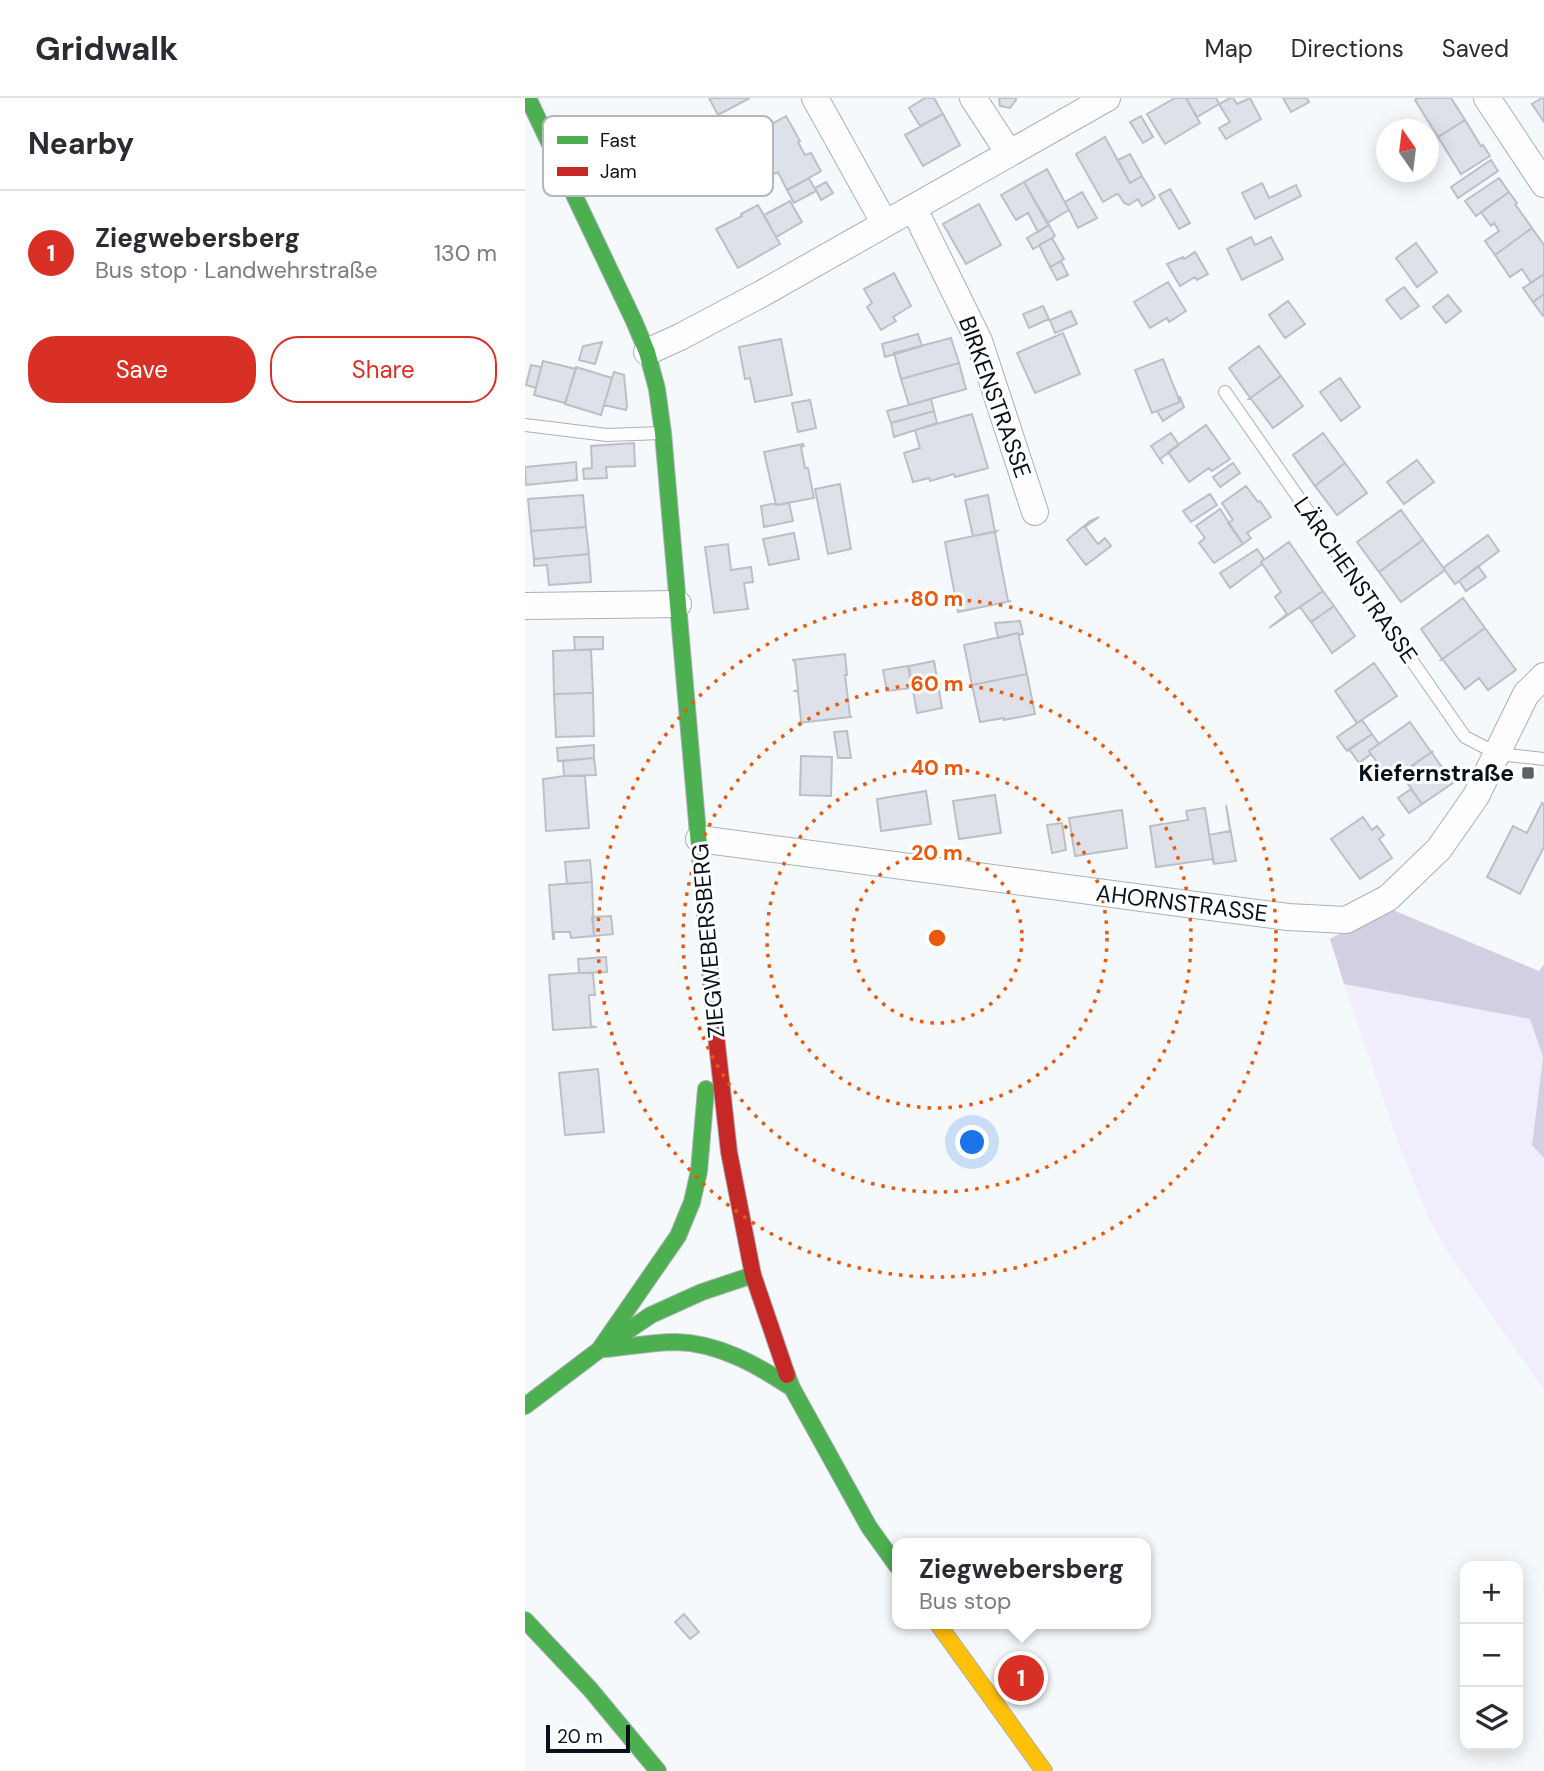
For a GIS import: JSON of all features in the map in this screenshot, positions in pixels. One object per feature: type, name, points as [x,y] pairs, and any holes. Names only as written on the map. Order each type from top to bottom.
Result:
[{"type":"main road","name":"ZIEGWEBERSBERG","points":[[528,98],[543,130]]},
{"type":"main road","name":"ZIEGWEBERSBERG","points":[[575,196],[634,321],[647,352],[657,389],[729,1152],[753,1275],[792,1388],[870,1527],[892,1559]]},
{"type":"main road","points":[[599,1350],[678,1236],[691,1202],[699,1171],[715,1017]]},
{"type":"main road","points":[[525,1406],[651,1315],[702,1292],[753,1275]]},
{"type":"main road","points":[[599,1350],[678,1342],[720,1348],[763,1368],[792,1388]]},
{"type":"main road","points":[[525,1620],[590,1689],[658,1771]]},
{"type":"main road","points":[[942,1629],[1044,1771]]},
{"type":"street","points":[[815,98],[885,224]]},
{"type":"street","points":[[973,98],[1009,153]]},
{"type":"street","points":[[647,352],[763,293],[1107,98]]},
{"type":"street","points":[[1487,98],[1544,184]]},
{"type":"street","name":"BIRKENSTRASSE","points":[[914,209],[979,341],[1035,512]]},
{"type":"street","points":[[525,606],[678,604]]},
{"type":"street","name":"AHORNSTRASSE","points":[[699,839],[1288,917],[1346,920],[1388,898],[1439,849],[1476,796],[1526,694],[1544,676]]},
{"type":"lane","name":"LÄRCHENSTRASSE","points":[[1225,392],[1465,737],[1498,754]]},
{"type":"lane","points":[[525,425],[607,435],[663,433]]},
{"type":"lane","points":[[1498,754],[1544,759]]},
{"type":"shaded area","points":[[1388,908],[1539,971],[1544,964],[1544,1158],[1532,1145],[1543,1057],[1530,1019],[1344,984],[1330,939]]},
{"type":"shaded area","points":[[1344,984],[1530,1019],[1543,1057],[1532,1145],[1544,1158],[1544,1390],[1447,1251],[1429,1219],[1398,1142]]},
{"type":"building","points":[[709,98],[750,98],[718,115]]},
{"type":"building","points":[[925,98],[934,98],[943,114],[920,126],[909,108]]},
{"type":"building","points":[[999,98],[1016,100],[1010,108],[1000,106]]},
{"type":"building","points":[[1175,98],[1186,98],[1200,123],[1165,144],[1147,114]]},
{"type":"building","points":[[1186,98],[1216,98],[1219,104],[1197,117]]},
{"type":"building","points":[[1230,98],[1237,104],[1250,98],[1261,119],[1226,139],[1219,128],[1230,122],[1219,104]]},
{"type":"building","points":[[1283,98],[1307,98],[1309,102],[1291,112]]},
{"type":"building","points":[[1451,98],[1465,120],[1439,136],[1439,119],[1427,119],[1415,100]]},
{"type":"building","points":[[1544,98],[1544,122],[1532,104]]},
{"type":"building","points":[[943,114],[960,145],[923,166],[905,135]]},
{"type":"building","points":[[786,116],[805,155],[811,153],[821,171],[787,190],[778,172],[773,172],[773,123]]},
{"type":"building","points":[[1141,116],[1153,137],[1143,143],[1130,122]]},
{"type":"building","points":[[1465,120],[1490,156],[1461,174],[1439,136]]},
{"type":"building","points":[[1105,137],[1130,183],[1142,176],[1155,198],[1142,206],[1138,199],[1129,205],[1124,203],[1117,194],[1103,202],[1076,154]]},
{"type":"building","points":[[1130,154],[1142,176],[1130,183],[1118,160]]},
{"type":"building","points":[[1491,160],[1498,171],[1458,198],[1451,187]]},
{"type":"building","points":[[1047,169],[1069,210],[1047,223],[1024,182]]},
{"type":"building","points":[[809,178],[816,191],[794,203],[787,190]]},
{"type":"building","points":[[1499,178],[1509,192],[1476,216],[1465,201]]},
{"type":"building","points":[[826,182],[833,193],[821,200],[815,188]]},
{"type":"building","points":[[1024,182],[1049,225],[1038,232],[1028,213],[1016,220],[1001,195]]},
{"type":"building","points":[[1262,183],[1269,198],[1296,185],[1301,196],[1255,219],[1242,193]]},
{"type":"building","points":[[1170,189],[1190,223],[1179,229],[1159,195]]},
{"type":"building","points":[[1082,192],[1097,218],[1078,228],[1065,202]]},
{"type":"building","points":[[1509,192],[1532,228],[1495,255],[1485,241],[1499,231],[1494,223],[1491,226],[1481,212]]},
{"type":"building","points":[[790,201],[802,222],[776,237],[764,215]]},
{"type":"building","points":[[979,204],[1001,245],[966,264],[943,224]]},
{"type":"building","points":[[758,205],[780,244],[738,268],[716,229]]},
{"type":"building","points":[[1049,225],[1055,236],[1033,249],[1027,238]]},
{"type":"building","points":[[1532,228],[1544,245],[1544,274],[1531,283],[1522,269],[1510,277],[1495,255]]},
{"type":"building","points":[[1251,237],[1255,245],[1271,237],[1283,259],[1242,280],[1227,249]]},
{"type":"building","points":[[1052,238],[1064,259],[1050,267],[1039,245]]},
{"type":"building","points":[[1416,243],[1437,272],[1417,287],[1396,258]]},
{"type":"building","points":[[1195,252],[1208,274],[1197,280],[1195,277],[1180,286],[1167,264],[1183,257],[1184,259]]},
{"type":"building","points":[[1061,261],[1068,275],[1057,280],[1050,267]]},
{"type":"building","points":[[894,273],[911,306],[893,317],[896,321],[881,330],[867,307],[872,303],[864,289]]},
{"type":"building","points":[[1544,274],[1544,294],[1533,302],[1523,288]]},
{"type":"building","points":[[1168,282],[1186,311],[1169,322],[1167,318],[1150,328],[1134,302]]},
{"type":"building","points":[[1404,287],[1419,306],[1401,319],[1386,300]]},
{"type":"building","points":[[1544,294],[1544,315],[1543,316],[1533,302]]},
{"type":"building","points":[[1448,295],[1461,311],[1446,323],[1433,307]]},
{"type":"building","points":[[1288,301],[1305,324],[1285,338],[1269,315]]},
{"type":"building","points":[[1043,306],[1049,319],[1029,328],[1023,314]]},
{"type":"building","points":[[1071,311],[1077,324],[1055,333],[1050,320]]},
{"type":"building","points":[[1063,333],[1080,374],[1035,393],[1017,353]]},
{"type":"building","points":[[918,334],[922,346],[885,357],[882,344]]},
{"type":"building","points":[[951,338],[959,363],[901,379],[894,353]]},
{"type":"building","points":[[781,339],[792,395],[755,402],[750,378],[745,379],[739,347]]},
{"type":"building","points":[[602,342],[595,364],[579,360],[583,346]]},
{"type":"building","points":[[1259,346],[1281,376],[1249,399],[1229,368]]},
{"type":"building","points":[[1163,359],[1180,402],[1152,413],[1135,370]]},
{"type":"building","points":[[543,361],[576,369],[565,403],[534,395]]},
{"type":"building","points":[[959,363],[966,389],[909,405],[901,379]]},
{"type":"building","points":[[531,365],[541,367],[536,388],[526,385]]},
{"type":"building","points":[[576,367],[612,378],[601,415],[565,404]]},
{"type":"building","points":[[614,372],[624,375],[626,410],[604,405]]},
{"type":"building","points":[[1281,376],[1303,406],[1273,428],[1249,399]]},
{"type":"building","points":[[1340,378],[1360,407],[1341,421],[1320,392]]},
{"type":"building","points":[[1180,397],[1184,407],[1163,421],[1157,411],[1180,402]]},
{"type":"building","points":[[931,399],[934,411],[891,423],[887,411]]},
{"type":"building","points":[[810,400],[816,428],[798,432],[792,403]]},
{"type":"building","points":[[934,411],[937,423],[894,437],[891,423]]},
{"type":"building","points":[[972,414],[988,468],[955,477],[954,474],[930,481],[929,478],[913,482],[904,453],[920,448],[915,430]]},
{"type":"building","points":[[1206,425],[1230,459],[1212,471],[1209,468],[1189,482],[1168,452]]},
{"type":"building","points":[[1171,433],[1179,445],[1160,459],[1163,464],[1151,446]]},
{"type":"building","points":[[1323,433],[1345,463],[1315,486],[1293,455]]},
{"type":"building","points":[[634,443],[635,466],[606,467],[607,478],[584,479],[583,469],[592,468],[591,446]]},
{"type":"building","points":[[803,444],[801,447],[805,468],[808,468],[814,498],[776,505],[764,452]]},
{"type":"building","points":[[1417,460],[1434,482],[1404,504],[1387,482]]},
{"type":"building","points":[[576,462],[577,480],[526,485],[525,467]]},
{"type":"building","points":[[1233,463],[1240,473],[1220,487],[1213,477]]},
{"type":"building","points":[[1345,463],[1367,493],[1337,515],[1315,486]]},
{"type":"building","points":[[840,484],[851,549],[828,554],[815,489]]},
{"type":"building","points":[[1246,486],[1271,517],[1247,533],[1251,538],[1243,544],[1228,523],[1233,520],[1222,503]]},
{"type":"building","points":[[1210,494],[1217,505],[1191,522],[1183,511]]},
{"type":"building","points":[[583,495],[586,527],[531,531],[528,499]]},
{"type":"building","points":[[988,495],[995,532],[973,536],[965,500]]},
{"type":"building","points":[[789,503],[793,521],[764,527],[761,506]]},
{"type":"building","points":[[1220,509],[1243,544],[1214,563],[1199,543],[1205,538],[1196,526]]},
{"type":"building","points":[[1401,510],[1423,540],[1379,572],[1357,542]]},
{"type":"building","points":[[1099,517],[1085,527],[1098,544],[1105,538],[1111,546],[1086,565],[1067,540],[1090,521]]},
{"type":"building","points":[[586,527],[589,554],[534,559],[531,531]]},
{"type":"building","points":[[997,531],[995,533],[1008,601],[1011,601],[958,612],[945,542]]},
{"type":"building","points":[[794,533],[799,559],[769,565],[763,539]]},
{"type":"building","points":[[1488,535],[1499,551],[1455,584],[1443,568]]},
{"type":"building","points":[[1423,540],[1445,570],[1401,602],[1379,572]]},
{"type":"building","points":[[1289,542],[1323,591],[1269,628],[1287,614],[1275,597],[1281,592],[1261,562]]},
{"type":"building","points":[[728,544],[731,570],[751,567],[753,582],[744,583],[748,609],[714,613],[705,547]]},
{"type":"building","points":[[1257,549],[1264,559],[1262,564],[1230,588],[1220,573]]},
{"type":"building","points":[[589,554],[591,582],[549,585],[547,565],[534,566],[534,559]]},
{"type":"building","points":[[1478,566],[1486,577],[1466,591],[1459,581]]},
{"type":"building","points":[[1323,591],[1334,606],[1311,622],[1300,607]]},
{"type":"building","points":[[1463,598],[1485,628],[1441,660],[1421,629]]},
{"type":"building","points":[[1334,606],[1355,636],[1332,653],[1311,622]]},
{"type":"building","points":[[1020,621],[1023,634],[998,638],[995,623]]},
{"type":"building","points":[[1485,628],[1516,670],[1488,690],[1479,678],[1465,689],[1441,660]]},
{"type":"building","points":[[1018,633],[1027,674],[972,685],[964,645]]},
{"type":"building","points":[[574,637],[603,637],[603,649],[575,650]]},
{"type":"building","points":[[591,650],[593,693],[554,694],[553,651]]},
{"type":"building","points":[[845,654],[851,717],[798,723],[801,721],[798,692],[795,691],[798,690],[795,661],[792,660]]},
{"type":"building","points":[[934,661],[942,708],[917,713],[909,666]]},
{"type":"building","points":[[1374,663],[1397,696],[1357,723],[1335,691]]},
{"type":"building","points":[[908,666],[912,688],[887,691],[883,670]]},
{"type":"building","points":[[1027,674],[1035,714],[980,722],[972,685]]},
{"type":"building","points":[[593,693],[594,736],[556,737],[554,694]]},
{"type":"building","points":[[1362,720],[1372,734],[1347,751],[1337,737]]},
{"type":"building","points":[[1410,722],[1431,752],[1433,751],[1390,781],[1369,751]]},
{"type":"building","points":[[847,731],[851,758],[838,758],[834,732]]},
{"type":"building","points":[[1372,734],[1379,744],[1359,763],[1349,749]]},
{"type":"building","points":[[594,745],[594,758],[558,761],[557,748]]},
{"type":"building","points":[[1433,751],[1453,783],[1422,804],[1401,774]]},
{"type":"building","points":[[801,756],[832,757],[831,796],[800,795]]},
{"type":"building","points":[[594,758],[596,775],[564,776],[563,761]]},
{"type":"building","points":[[585,776],[589,828],[546,831],[543,779]]},
{"type":"building","points":[[1411,789],[1422,804],[1409,813],[1398,798]]},
{"type":"building","points":[[926,791],[931,824],[881,831],[877,799]]},
{"type":"building","points":[[995,795],[1001,833],[959,839],[953,801]]},
{"type":"building","points":[[1542,803],[1544,847],[1520,894],[1487,877],[1513,826],[1527,833]]},
{"type":"building","points":[[1226,805],[1236,861],[1214,864],[1209,835],[1230,831]]},
{"type":"building","points":[[1205,808],[1214,864],[1212,859],[1156,867],[1150,826],[1188,820],[1186,811]]},
{"type":"building","points":[[1122,810],[1127,848],[1075,856],[1069,818]]},
{"type":"building","points":[[1363,817],[1372,830],[1377,826],[1384,835],[1379,839],[1392,858],[1360,879],[1331,839]]},
{"type":"building","points":[[1062,823],[1066,850],[1052,853],[1047,825]]},
{"type":"building","points":[[590,860],[592,882],[567,884],[565,862]]},
{"type":"building","points":[[592,882],[594,936],[571,938],[570,932],[554,932],[553,939],[549,885]]},
{"type":"building","points":[[611,916],[613,934],[594,936],[592,917]]},
{"type":"building","points":[[606,957],[607,972],[579,973],[578,959]]},
{"type":"building","points":[[593,973],[595,995],[589,995],[591,1026],[597,1027],[553,1030],[549,975]]},
{"type":"building","points":[[598,1069],[604,1132],[565,1135],[559,1073]]},
{"type":"building","points":[[684,1614],[699,1632],[690,1639],[675,1622]]},
{"type":"traffic: fast","points":[[528,98],[543,130]]},
{"type":"traffic: fast","points":[[575,196],[634,321],[647,352],[657,389],[714,1017]]},
{"type":"traffic: fast","points":[[599,1350],[678,1236],[692,1202],[699,1171],[706,1089]]},
{"type":"traffic: fast","points":[[525,1406],[651,1315],[702,1292],[753,1275]]},
{"type":"traffic: fast","points":[[605,1349],[667,1342],[707,1346],[737,1357],[792,1388]]},
{"type":"traffic: fast","points":[[787,1375],[869,1527],[892,1559]]},
{"type":"traffic: fast","points":[[525,1620],[590,1689],[658,1771]]},
{"type":"traffic: slow","points":[[942,1629],[1044,1771]]},
{"type":"traffic: jam","points":[[714,1017],[729,1152],[753,1275],[787,1375]]},
{"type":"place","name":"Kiefernstraße","points":[[1528,773]]},
{"type":"place","name":"Ziegwebersberg","points":[[1021,1678]]}]
